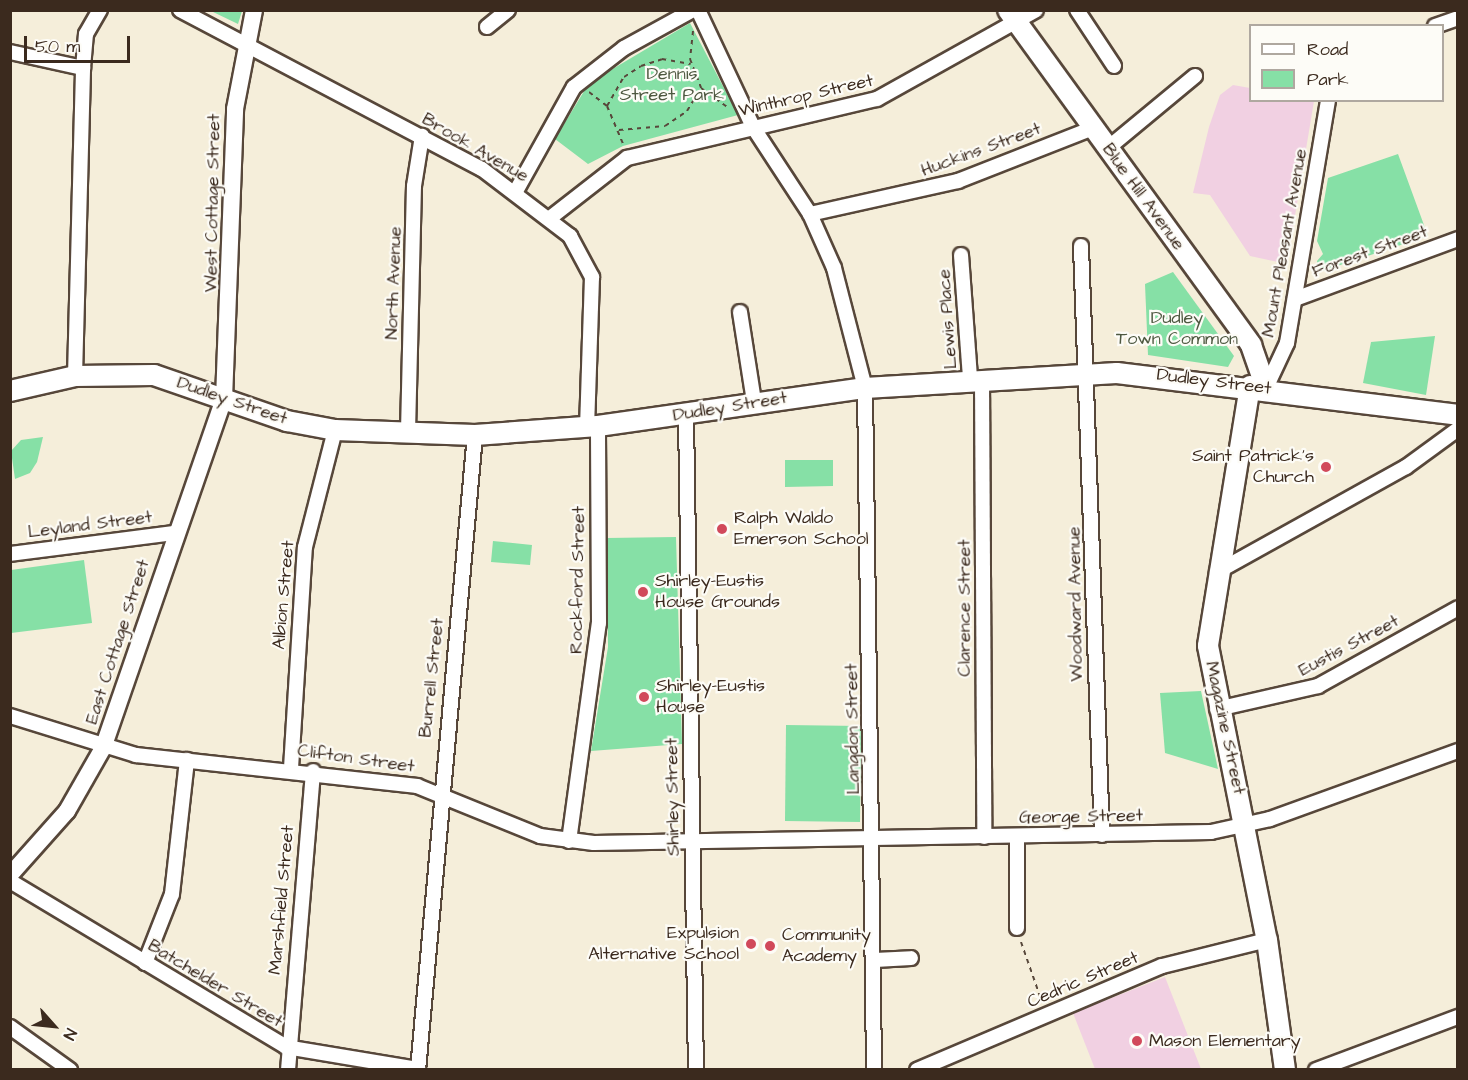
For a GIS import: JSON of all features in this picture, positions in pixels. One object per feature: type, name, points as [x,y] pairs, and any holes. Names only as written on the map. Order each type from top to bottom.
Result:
[{"type":"main road","name":"Blue Hill Avenue","points":[[1013,17],[1251,345],[1258,387]]},
{"type":"main road","name":"Dudley Street","points":[[10,391],[75,376],[154,375],[286,421],[335,430],[475,435],[593,427],[686,415],[754,401],[865,388],[1089,373],[1258,387],[1458,416]]},
{"type":"main road","name":"Magazine Street","points":[[1258,387],[1217,572],[1208,646],[1217,709],[1246,826],[1267,940],[1285,1070]]},
{"type":"street","name":"Brook Avenue","points":[[180,10],[244,46],[422,136],[516,191],[550,218],[583,252],[592,277],[593,427]]},
{"type":"street","name":"West Cottage Street","points":[[224,399],[235,109],[244,46],[254,10]]},
{"type":"street","points":[[487,27],[508,10]]},
{"type":"street","points":[[516,191],[574,87],[624,48],[693,10]]},
{"type":"street","name":"Langdon Street","points":[[698,10],[753,127],[810,214],[849,310],[865,388],[875,960],[874,1070]]},
{"type":"street","name":"Winthrop Street","points":[[550,218],[627,158],[877,99],[1013,17],[1036,10]]},
{"type":"street","points":[[1077,10],[1114,66]]},
{"type":"street","points":[[75,376],[83,68],[86,34],[100,11]]},
{"type":"street","points":[[1441,24],[1458,18]]},
{"type":"street","points":[[10,52],[83,68]]},
{"type":"street","points":[[1108,148],[1195,76]]},
{"type":"street","name":"Mount Pleasant Avenue","points":[[1258,387],[1283,356],[1295,299],[1328,102]]},
{"type":"street","name":"Huckins Street","points":[[810,214],[958,181],[1093,128]]},
{"type":"street","name":"North Avenue","points":[[408,431],[414,186],[422,136]]},
{"type":"street","name":"Forest Street","points":[[1295,299],[1458,239]]},
{"type":"street","name":"Woodward Avenue","points":[[1081,246],[1089,373],[1102,835]]},
{"type":"street","name":"Lewis Place","points":[[961,255],[976,379]]},
{"type":"street","points":[[740,312],[754,401]]},
{"type":"street","name":"Clarence Street","points":[[976,379],[984,837]]},
{"type":"street","name":"East Cottage Street","points":[[10,875],[67,811],[103,748],[175,533],[224,399]]},
{"type":"street","name":"Shirley Street","points":[[686,415],[696,1070]]},
{"type":"street","name":"Rockford Street","points":[[569,841],[599,623],[593,427]]},
{"type":"street","points":[[1217,572],[1406,467],[1458,429]]},
{"type":"street","name":"Albion Street","points":[[291,768],[305,547],[335,430]]},
{"type":"street","name":"Burrell Street","points":[[418,1069],[439,792],[475,435]]},
{"type":"street","name":"Leyland Street","points":[[10,554],[175,533]]},
{"type":"street","name":"Eustis Street","points":[[1217,709],[1318,686],[1458,608]]},
{"type":"street","name":"Clifton Street","points":[[10,716],[103,748],[187,760],[291,768],[439,792],[540,836],[569,841],[692,841]]},
{"type":"street","name":"George Street","points":[[692,841],[1102,835],[1246,826],[1458,751]]},
{"type":"street","points":[[145,963],[172,894],[187,760]]},
{"type":"street","name":"Marshfield Street","points":[[288,1070],[286,1047],[313,771]]},
{"type":"street","points":[[1017,837],[1017,928]]},
{"type":"street","name":"Batchelder Street","points":[[10,881],[286,1047],[418,1069]]},
{"type":"street","name":"Cedric Street","points":[[917,1070],[1162,966],[1267,940]]},
{"type":"street","points":[[875,960],[911,958]]},
{"type":"street","points":[[1316,1070],[1458,1017]]},
{"type":"street","points":[[10,1027],[70,1070]]},
{"type":"path","points":[[694,25],[691,64],[700,88],[730,108]]},
{"type":"path","points":[[607,106],[624,77],[640,66],[662,60],[691,64]]},
{"type":"path","points":[[619,130],[656,129],[671,123],[687,111],[700,88]]},
{"type":"path","points":[[587,90],[607,106],[619,130],[625,149]]},
{"type":"path","points":[[1017,928],[1047,1014]]},
{"type":"shaded area","points":[[1233,85],[1249,88],[1249,102],[1314,102],[1287,264],[1250,256],[1210,195],[1193,193],[1209,127],[1220,95]]},
{"type":"shaded area","name":"Mason Elementary","points":[[1165,977],[1201,1069],[1095,1069],[1073,1013]]},
{"type":"green space","points":[[211,11],[242,11],[238,24]]},
{"type":"green space","name":"Dennis Street Park","points":[[690,23],[738,115],[623,146],[588,164],[555,139],[589,83]]},
{"type":"green space","points":[[1398,154],[1428,236],[1319,272],[1317,261],[1323,254],[1317,241],[1328,178]]},
{"type":"green space","name":"Dudley Town Common","points":[[1173,272],[1234,356],[1228,367],[1148,355],[1145,284]]},
{"type":"green space","points":[[1435,336],[1426,395],[1363,383],[1371,342]]},
{"type":"green space","points":[[43,437],[37,462],[30,473],[15,479],[11,451],[21,440]]},
{"type":"green space","points":[[785,460],[833,460],[833,486],[785,487]]},
{"type":"green space","name":"Shirley–Eustis House Grounds","points":[[676,537],[682,744],[591,751],[608,647],[607,538]]},
{"type":"green space","points":[[493,541],[532,545],[530,565],[491,562]]},
{"type":"green space","points":[[84,560],[92,623],[11,633],[11,570]]},
{"type":"green space","points":[[1201,691],[1218,769],[1165,753],[1160,693]]},
{"type":"green space","points":[[786,725],[861,726],[860,822],[785,821]]},
{"type":"place","name":"Saint Patrick's Church","points":[[1326,467]]},
{"type":"place","name":"Ralph Waldo Emerson School","points":[[722,529]]},
{"type":"place","name":"Shirley–Eustis House Grounds","points":[[643,592]]},
{"type":"place","name":"Shirley-Eustis House","points":[[644,697]]},
{"type":"place","name":"Expulsion Alternative School","points":[[751,944]]},
{"type":"place","name":"Community Academy","points":[[770,946]]},
{"type":"place","name":"Mason Elementary","points":[[1137,1041]]}]
